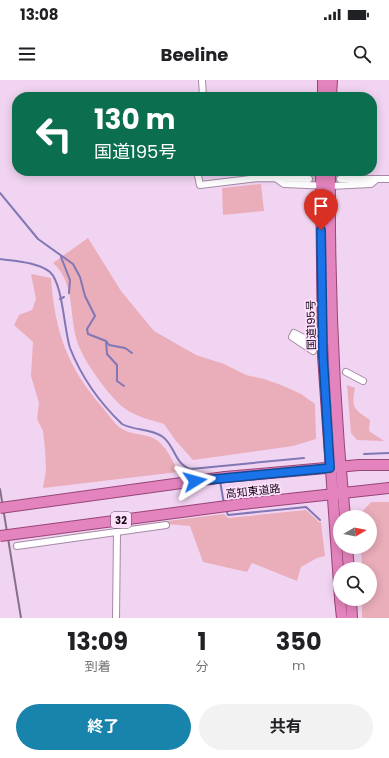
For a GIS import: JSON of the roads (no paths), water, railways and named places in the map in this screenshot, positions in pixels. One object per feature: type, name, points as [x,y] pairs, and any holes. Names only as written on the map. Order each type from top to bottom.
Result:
[{"type":"highway","points":[[323,92],[324,80]]},
{"type":"highway","points":[[331,92],[332,80]]},
{"type":"highway","name":"国道195号","points":[[322,176],[325,186],[332,330],[335,404],[335,467]]},
{"type":"highway","name":"国道195号","points":[[328,176],[325,186],[323,344],[338,493],[343,510]]},
{"type":"highway","name":"高知東道路","points":[[0,508],[225,477],[335,467],[389,465]]},
{"type":"highway","name":"高知東道路","points":[[0,536],[242,504],[389,488]]},
{"type":"highway","name":"国道195号","points":[[338,493],[335,520],[338,562]]},
{"type":"highway","name":"国道195号","points":[[341,606],[342,618]]},
{"type":"highway","points":[[351,606],[352,618]]},
{"type":"street","points":[[202,80],[202,92]]},
{"type":"street","points":[[198,176],[200,185],[258,178],[309,179]]},
{"type":"street","points":[[277,179],[284,184],[325,186],[371,184],[377,179]]},
{"type":"street","points":[[340,179],[389,179]]},
{"type":"street","points":[[314,352],[292,337],[294,333],[315,344],[323,344]]},
{"type":"street","points":[[346,372],[363,381]]},
{"type":"street","points":[[17,546],[166,525]]},
{"type":"street","points":[[116,618],[117,532]]},
{"type":"waterway","points":[[0,193],[38,239],[73,264],[80,277],[85,296],[95,316],[87,329],[88,334],[106,341],[107,354],[117,365],[117,381],[124,386]]},
{"type":"waterway","points":[[61,257],[70,280],[69,293]]},
{"type":"waterway","points":[[0,259],[33,264],[50,272],[58,286],[70,348],[85,379],[106,407],[122,424],[132,428],[159,434],[167,441],[178,459],[186,467],[191,469],[304,458]]},
{"type":"waterway","points":[[60,299],[64,297]]},
{"type":"waterway","points":[[107,342],[109,345],[125,348],[132,353]]},
{"type":"waterway","points":[[364,454],[389,453]]},
{"type":"waterway","points":[[220,481],[224,504]]},
{"type":"waterway","points":[[226,510],[228,515],[306,507],[320,520]]},
{"type":"tunnel","points":[[309,179],[340,179]]},
{"type":"railway","points":[[0,489],[21,618]]}]
